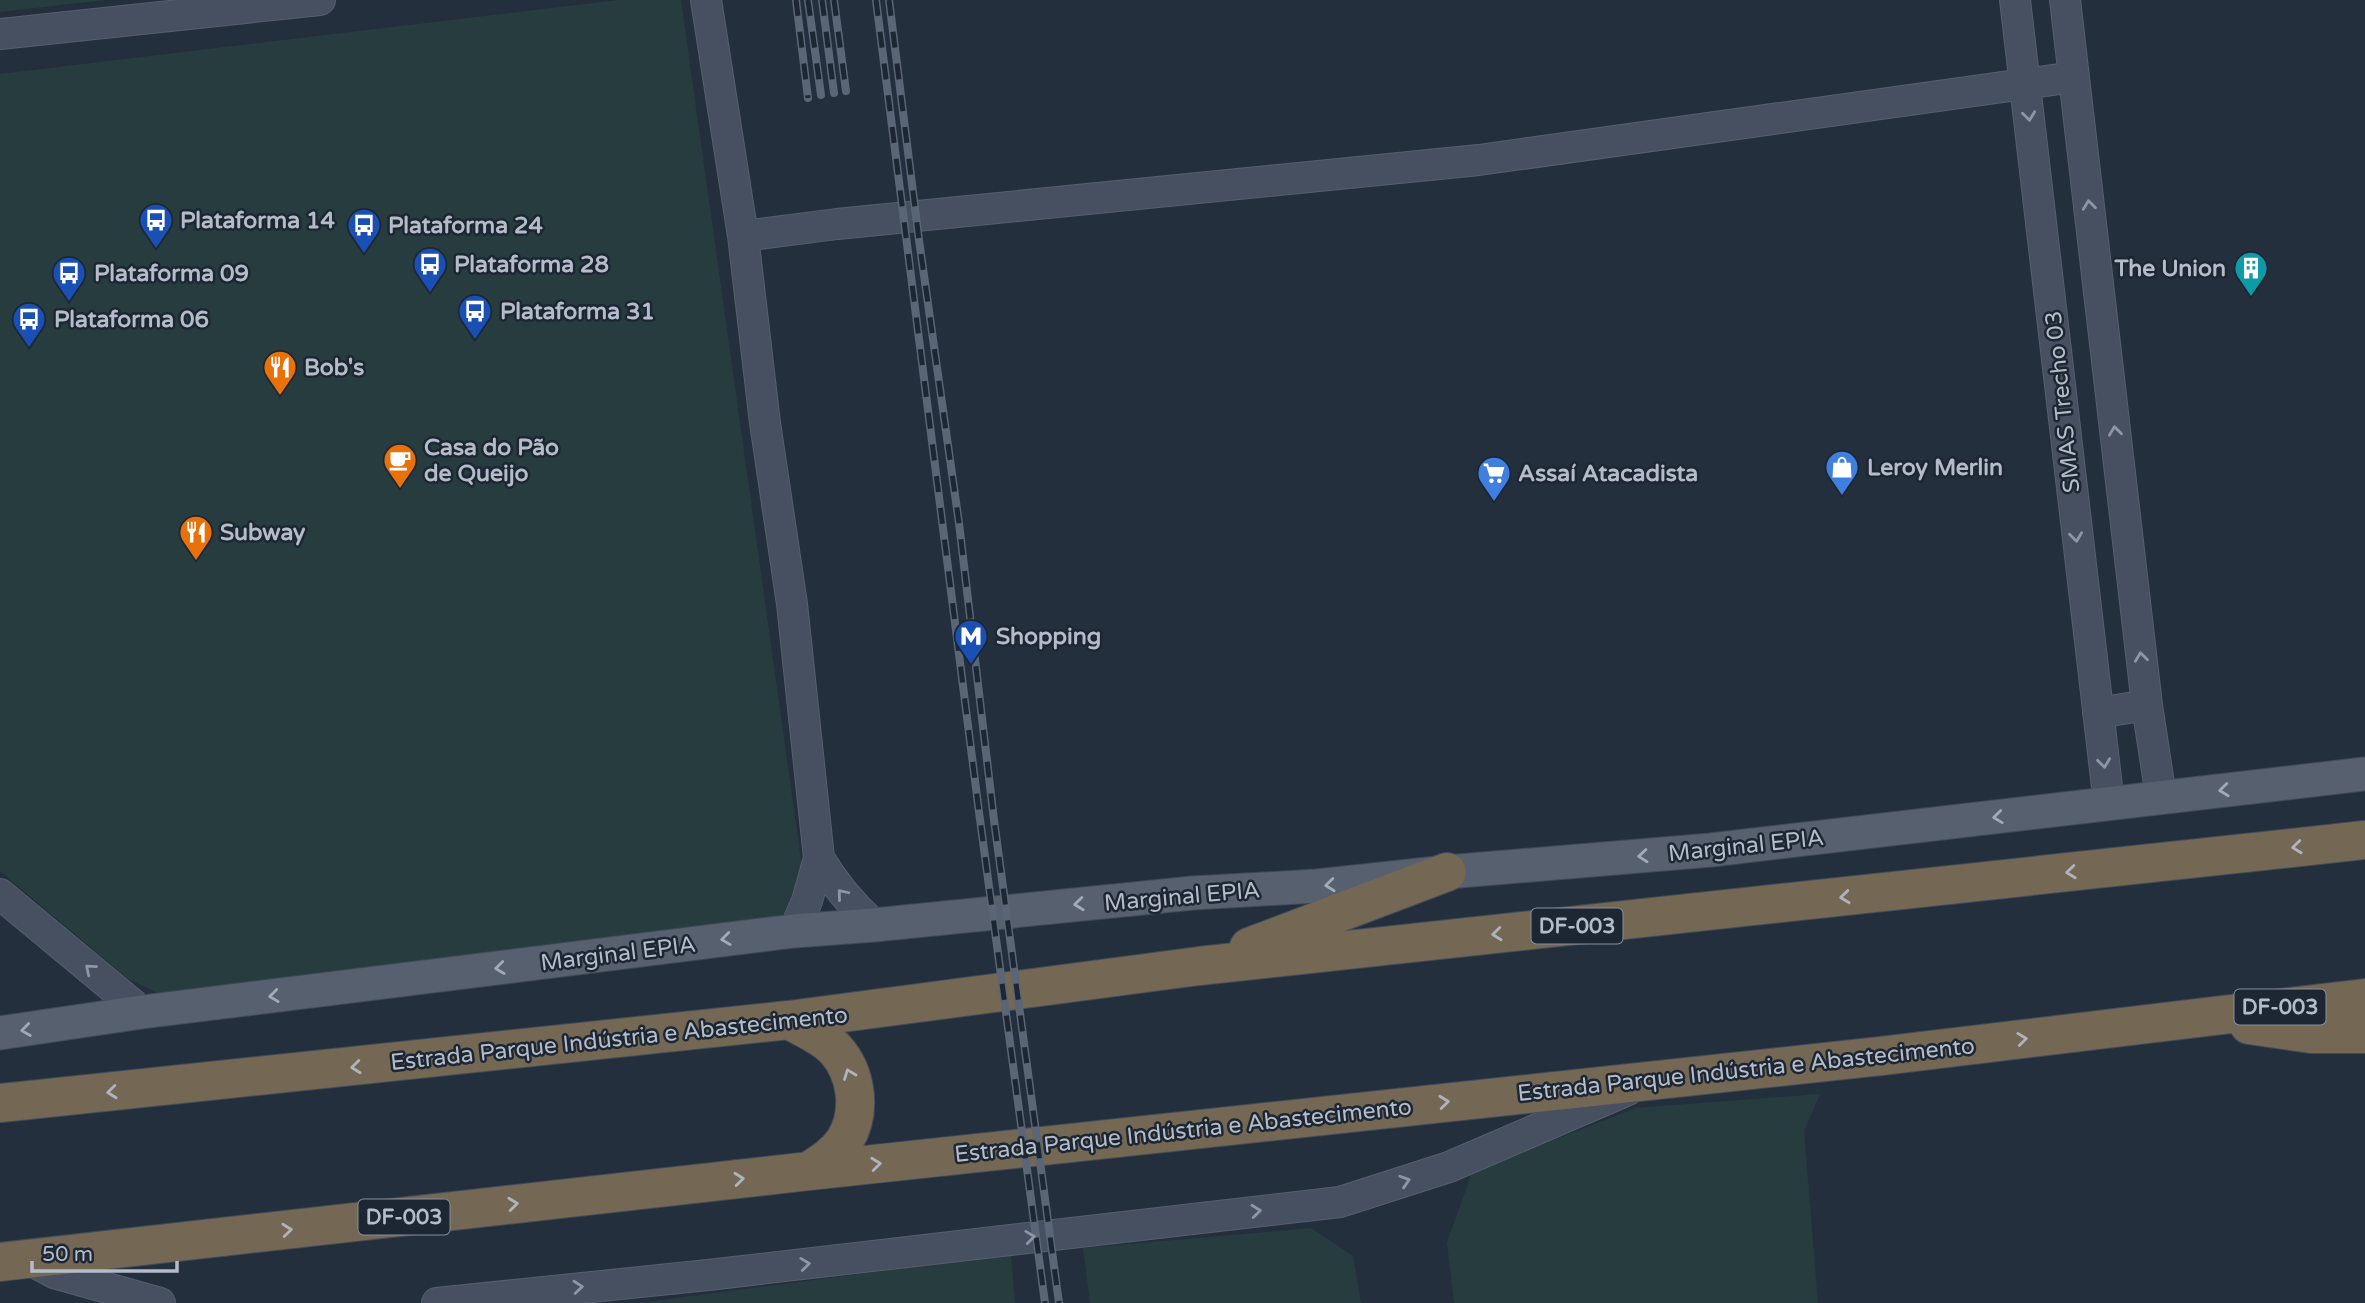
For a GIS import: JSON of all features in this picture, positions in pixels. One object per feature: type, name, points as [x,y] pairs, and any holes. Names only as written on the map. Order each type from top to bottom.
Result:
[{"type":"highway","name":"Estrada Parque Indústria e Abastecimento","points":[[0,1103],[789,1020],[1199,966],[2365,840]]},
{"type":"highway","points":[[1199,966],[1447,872]]},
{"type":"highway","name":"Estrada Parque Indústria e Abastecimento","points":[[14,1261],[808,1171],[1881,1056],[2365,998]]},
{"type":"highway","points":[[2195,1017],[2311,1034],[2365,1034]]},
{"type":"highway","points":[[789,1020],[835,1049],[849,1069],[855,1092],[854,1117],[846,1140],[830,1158],[808,1171]]},
{"type":"main road","name":"Marginal EPIA","points":[[0,1033],[142,1012],[794,931],[1193,893],[1317,886],[1447,872],[1711,850],[2365,774]]},
{"type":"street","points":[[0,34],[320,0]]},
{"type":"street","points":[[706,0],[743,236],[765,424],[792,604],[819,858],[807,901],[794,931]]},
{"type":"street","name":"SMAS Trecho 03","points":[[2015,0],[2109,804]]},
{"type":"street","points":[[2065,0],[2147,705],[2161,797]]},
{"type":"street","points":[[743,236],[837,224],[1479,160],[2074,77]]},
{"type":"street","points":[[2098,713],[2147,705]]},
{"type":"street","points":[[819,858],[833,883],[850,904],[874,925]]},
{"type":"street","points":[[0,894],[142,1012]]},
{"type":"street","points":[[437,1303],[708,1275],[1340,1202],[1449,1167],[1654,1079]]},
{"type":"street","points":[[14,1261],[118,1296],[160,1303]]},
{"type":"green space","points":[[0,0],[106,0],[0,12]]},
{"type":"green space","points":[[618,0],[681,0],[802,867],[796,898],[788,910],[773,920],[158,993],[128,979],[0,871],[0,74]]},
{"type":"green space","points":[[1820,1094],[1804,1131],[1818,1303],[1454,1303],[1447,1243],[1472,1172],[1636,1108]]},
{"type":"green space","points":[[1311,1228],[1353,1256],[1361,1303],[1090,1303],[1083,1248]]},
{"type":"green space","points":[[1011,1254],[1015,1303],[638,1303]]},
{"type":"railway","points":[[796,0],[808,98]]},
{"type":"railway","points":[[808,0],[821,95]]},
{"type":"railway","points":[[822,0],[834,93]]},
{"type":"railway","points":[[834,0],[846,91]]},
{"type":"railway","points":[[876,0],[979,812],[1045,1303]]},
{"type":"railway","points":[[889,0],[1059,1303]]},
{"type":"place","name":"Plataforma 14","points":[[156,250]]},
{"type":"place","name":"Plataforma 24","points":[[364,255]]},
{"type":"place","name":"Plataforma 28","points":[[430,294]]},
{"type":"place","name":"The Union","points":[[2251,298]]},
{"type":"place","name":"Plataforma 09","points":[[69,303]]},
{"type":"place","name":"Plataforma 31","points":[[475,341]]},
{"type":"place","name":"Plataforma 06","points":[[29,349]]},
{"type":"place","name":"Bob's","points":[[280,397]]},
{"type":"place","name":"Casa do Pão de Queijo","points":[[400,490]]},
{"type":"place","name":"Leroy Merlin","points":[[1842,497]]},
{"type":"place","name":"Assaí Atacadista","points":[[1494,503]]},
{"type":"place","name":"Subway","points":[[196,562]]},
{"type":"place","name":"Shopping","points":[[971,666]]}]
